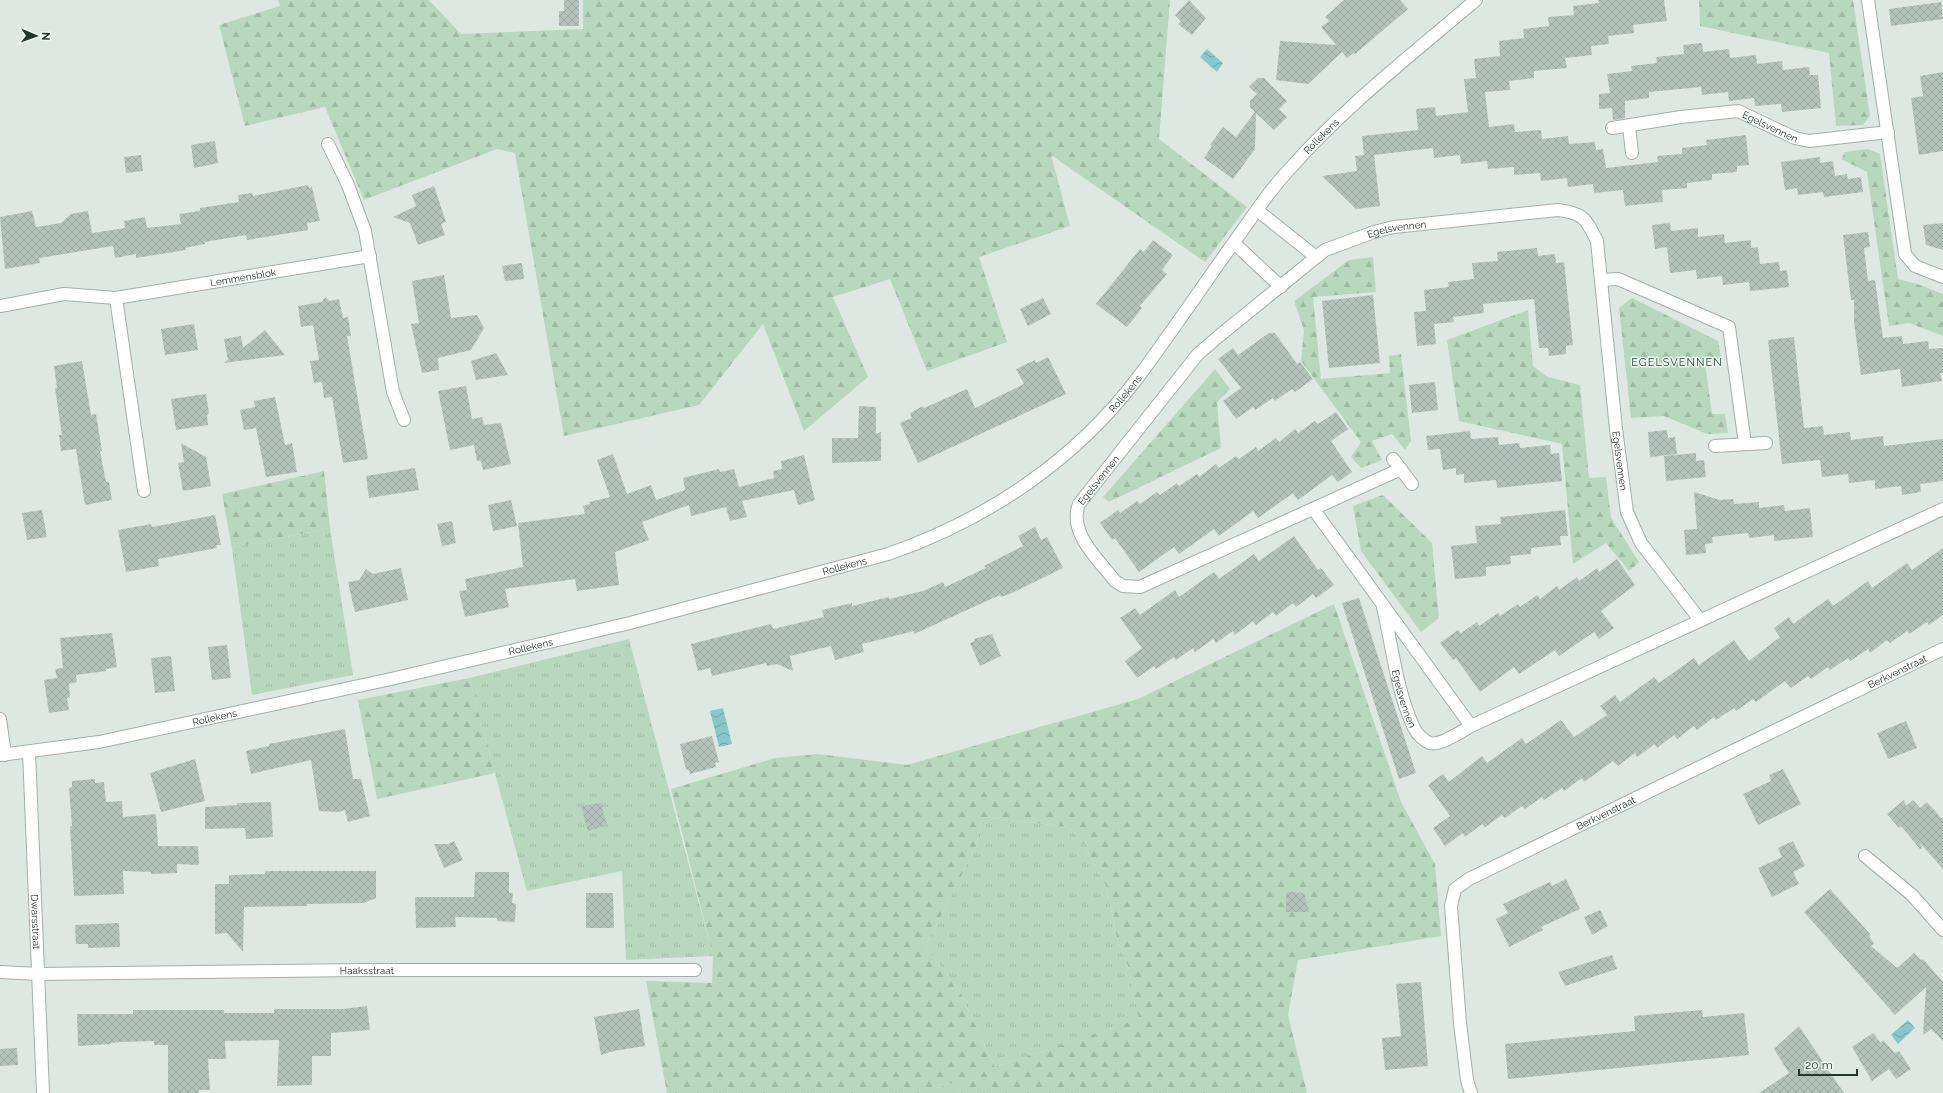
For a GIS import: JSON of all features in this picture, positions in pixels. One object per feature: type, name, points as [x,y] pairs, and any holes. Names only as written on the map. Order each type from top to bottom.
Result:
[{"type":"street","name":"Rollekens","points":[[2,755],[99,742],[148,732],[391,679],[630,623],[888,554],[920,543],[961,524],[1023,488],[1097,426],[1138,377],[1257,210],[1286,173],[1335,122],[1476,0]]},
{"type":"street","points":[[1868,0],[1905,254],[1915,266],[1943,277]]},
{"type":"street","name":"Egelsvennen","points":[[1612,128],[1681,117],[1738,111],[1795,138],[1809,141],[1888,132]]},
{"type":"street","points":[[1629,126],[1632,153]]},
{"type":"street","points":[[328,144],[348,186],[365,231],[393,392],[404,420]]},
{"type":"street","points":[[1257,210],[1316,257]]},
{"type":"street","name":"Egelsvennen","points":[[1401,470],[1140,587],[1123,586],[1115,581],[1079,534],[1076,524],[1076,512],[1079,504],[1198,354],[1325,250],[1374,232],[1394,227],[1558,210],[1575,212],[1585,219],[1597,241],[1616,429],[1627,512],[1641,543],[1700,620]]},
{"type":"street","points":[[1234,243],[1281,287]]},
{"type":"street","name":"Lemmensblok","points":[[0,306],[64,294],[116,298],[370,256]]},
{"type":"street","points":[[1602,280],[1618,279],[1729,327],[1746,444]]},
{"type":"street","points":[[116,298],[144,491]]},
{"type":"street","points":[[1715,446],[1766,443]]},
{"type":"street","points":[[1394,459],[1412,484]]},
{"type":"street","name":"Egelsvennen","points":[[1382,602],[1402,694],[1414,730],[1423,739],[1430,743],[1438,743],[1471,726],[1943,509]]},
{"type":"street","name":"Egelsvennen","points":[[1314,510],[1471,726]]},
{"type":"street","name":"Berkvenstraat","points":[[1471,1093],[1467,1080],[1460,1023],[1451,906],[1455,889],[1469,879],[1943,649]]},
{"type":"street","points":[[0,719],[2,755]]},
{"type":"street","name":"Dwarsstraat","points":[[29,752],[43,1093]]},
{"type":"street","points":[[1866,856],[1912,894],[1943,930]]},
{"type":"street","name":"Haaksstraat","points":[[0,972],[39,974],[361,970],[696,970]]},
{"type":"green space","points":[[278,0],[429,0],[461,34],[583,29],[583,0],[1170,0],[1159,139],[1247,207],[1205,262],[1051,155],[1070,226],[979,257],[1007,342],[927,371],[890,279],[833,297],[868,377],[804,431],[763,324],[699,405],[564,436],[515,153],[497,149],[364,200],[325,107],[245,126],[219,25],[280,6]]},
{"type":"green space","points":[[1699,0],[1853,0],[1870,116],[1863,125],[1836,126],[1829,53],[1700,26]]},
{"type":"green space","points":[[1868,149],[1880,154],[1898,279],[1920,285],[1943,294],[1943,336],[1909,323],[1889,326],[1867,172],[1841,159],[1845,152]]},
{"type":"green space","points":[[1373,257],[1376,292],[1313,297],[1321,379],[1390,373],[1389,356],[1401,354],[1411,441],[1405,450],[1392,434],[1372,441],[1382,460],[1361,468],[1351,457],[1361,442],[1301,361],[1304,330],[1294,301],[1349,260]]},
{"type":"green space","points":[[1632,298],[1718,341],[1722,361],[1705,363],[1712,414],[1725,414],[1728,433],[1707,434],[1664,416],[1631,418],[1619,308]]},
{"type":"green space","points":[[1528,310],[1533,366],[1548,377],[1580,385],[1589,478],[1606,477],[1611,518],[1639,562],[1629,571],[1606,543],[1573,564],[1562,444],[1459,421],[1447,340]]},
{"type":"green space","points":[[1215,369],[1230,389],[1217,402],[1221,448],[1109,502],[1103,497]]},
{"type":"green space","points":[[324,471],[330,528],[232,548],[222,494]]},
{"type":"green space","points":[[1383,495],[1432,543],[1439,618],[1421,632],[1361,551],[1353,506]]},
{"type":"green space","points":[[330,528],[353,675],[252,695],[232,548]]},
{"type":"green space","points":[[1334,604],[1401,802],[1435,864],[1441,936],[1298,960],[1288,1015],[1307,1093],[959,1093],[952,1083],[919,1093],[667,1093],[646,981],[712,983],[713,956],[671,789],[775,758],[818,754],[907,765],[1138,699]],"holes":[[[983,817],[1069,827],[1085,846],[1106,886],[1117,938],[1128,966],[1139,1019],[995,1067],[959,990],[925,947],[975,849]]]},
{"type":"green space","points":[[629,639],[713,956],[626,960],[622,871],[527,891],[469,678]]},
{"type":"green space","points":[[469,678],[495,773],[377,799],[358,700]]},
{"type":"green space","points":[[983,817],[1069,827],[1085,846],[1106,886],[1117,938],[1128,966],[1140,1019],[995,1067],[959,990],[925,947],[975,849]]},
{"type":"green space","points":[[952,1083],[959,1093],[919,1093]]},
{"type":"water","points":[[1207,49],[1223,63],[1217,72],[1200,57]]},
{"type":"water","points":[[723,708],[732,744],[719,747],[710,711]]},
{"type":"water","points":[[1908,1020],[1915,1028],[1898,1044],[1891,1035]]},
{"type":"building","points":[[564,0],[579,0],[579,26],[559,26],[559,11],[564,11]]},
{"type":"building","points":[[1189,0],[1206,18],[1192,35],[1178,24],[1181,21],[1175,15]]},
{"type":"building","points":[[1344,0],[1400,0],[1408,9],[1355,54],[1354,53],[1347,58],[1342,52],[1308,84],[1276,80],[1280,41],[1336,45],[1321,27],[1329,21],[1325,17]]},
{"type":"building","points":[[1598,0],[1664,0],[1667,21],[1633,25],[1634,33],[1608,36],[1609,44],[1591,46],[1592,55],[1565,58],[1567,68],[1534,71],[1534,78],[1509,81],[1510,90],[1485,92],[1489,127],[1514,124],[1515,132],[1541,130],[1542,139],[1568,136],[1569,144],[1595,142],[1596,150],[1603,149],[1606,168],[1658,162],[1657,156],[1682,154],[1682,148],[1707,145],[1706,140],[1746,135],[1749,165],[1737,166],[1737,172],[1712,174],[1712,180],[1687,183],[1687,188],[1662,190],[1663,202],[1625,206],[1623,190],[1594,193],[1593,184],[1568,187],[1567,178],[1541,181],[1540,173],[1514,175],[1514,167],[1488,169],[1487,161],[1461,164],[1460,155],[1434,158],[1433,148],[1374,155],[1380,206],[1356,209],[1322,176],[1357,171],[1355,156],[1364,155],[1362,136],[1418,130],[1416,109],[1435,107],[1436,116],[1468,112],[1464,79],[1476,78],[1474,59],[1500,56],[1499,41],[1524,38],[1523,29],[1549,26],[1548,17],[1574,15],[1573,6],[1599,3]]},
{"type":"building","points":[[1941,2],[1943,19],[1891,26],[1889,9]]},
{"type":"building","points":[[1702,43],[1703,52],[1729,49],[1730,58],[1756,55],[1757,64],[1782,61],[1783,70],[1809,67],[1810,75],[1818,75],[1821,108],[1782,112],[1781,104],[1755,106],[1754,98],[1729,101],[1728,92],[1702,95],[1701,87],[1649,92],[1649,98],[1625,101],[1625,118],[1613,120],[1612,108],[1599,109],[1599,94],[1610,93],[1607,74],[1632,71],[1631,66],[1657,63],[1656,57],[1684,54],[1683,45]]},
{"type":"building","points":[[1943,72],[1943,151],[1919,155],[1911,98],[1923,96],[1920,76]]},
{"type":"building","points":[[1258,78],[1264,78],[1287,101],[1279,109],[1287,117],[1274,130],[1256,113],[1255,149],[1233,179],[1204,158],[1212,146],[1210,145],[1223,127],[1236,137],[1255,112],[1250,107],[1250,101],[1257,94],[1249,87]]},
{"type":"building","points":[[215,141],[218,163],[194,168],[191,145]]},
{"type":"building","points":[[141,155],[143,171],[126,173],[124,157]]},
{"type":"building","points":[[1820,157],[1820,163],[1833,161],[1835,176],[1847,174],[1848,179],[1861,177],[1863,192],[1824,197],[1823,192],[1798,195],[1797,188],[1785,190],[1781,162]]},
{"type":"building","points":[[308,185],[309,188],[312,187],[320,221],[307,223],[308,230],[247,240],[246,235],[205,242],[205,244],[185,248],[186,250],[136,258],[136,254],[115,258],[113,246],[39,258],[40,263],[5,269],[0,217],[32,211],[36,227],[61,223],[71,214],[88,211],[92,233],[125,228],[124,221],[145,217],[147,228],[181,224],[179,214],[200,211],[200,208],[239,202],[238,195],[252,193],[253,196]]},
{"type":"building","points":[[434,186],[446,222],[441,224],[445,235],[418,245],[410,223],[393,217],[416,206],[412,195]]},
{"type":"building","points":[[1670,223],[1671,231],[1698,228],[1698,237],[1724,234],[1725,243],[1751,240],[1751,248],[1758,247],[1760,264],[1779,262],[1780,271],[1787,270],[1789,287],[1750,291],[1749,282],[1723,285],[1722,276],[1697,279],[1696,270],[1670,273],[1667,247],[1655,249],[1652,225]]},
{"type":"building","points":[[1943,223],[1943,250],[1926,245],[1923,225]]},
{"type":"building","points":[[1868,232],[1870,247],[1864,248],[1868,281],[1875,280],[1883,338],[1902,336],[1903,344],[1928,341],[1929,349],[1943,348],[1943,373],[1940,373],[1942,381],[1902,387],[1900,369],[1861,375],[1854,322],[1854,300],[1851,300],[1843,235]]},
{"type":"building","points":[[1153,240],[1173,255],[1162,270],[1167,274],[1140,306],[1142,308],[1127,327],[1096,304],[1140,249],[1144,252]]},
{"type":"building","points":[[1537,248],[1538,256],[1555,254],[1556,263],[1564,262],[1573,345],[1566,346],[1566,354],[1549,356],[1548,348],[1539,348],[1534,299],[1483,304],[1484,313],[1453,317],[1454,322],[1434,324],[1436,344],[1417,346],[1414,312],[1426,311],[1424,290],[1449,287],[1448,282],[1474,279],[1472,263],[1498,261],[1497,252]]},
{"type":"building","points":[[522,263],[524,279],[505,281],[502,266]]},
{"type":"building","points":[[444,275],[451,318],[477,315],[484,328],[471,350],[438,358],[439,370],[422,373],[411,324],[419,323],[412,281]]},
{"type":"building","points":[[1373,295],[1380,363],[1329,368],[1322,301]]},
{"type":"building","points":[[325,297],[330,301],[339,299],[343,318],[348,317],[351,336],[347,336],[368,459],[343,463],[332,397],[324,398],[322,382],[314,383],[310,361],[319,360],[313,325],[301,327],[298,306],[322,302]]},
{"type":"building","points":[[1043,298],[1051,314],[1028,326],[1020,309]]},
{"type":"building","points":[[194,324],[198,350],[165,355],[161,329]]},
{"type":"building","points":[[265,330],[285,355],[223,363],[228,360],[224,339],[241,336],[243,348]]},
{"type":"building","points":[[1269,333],[1275,333],[1297,364],[1300,362],[1313,379],[1295,392],[1292,389],[1275,401],[1273,398],[1255,410],[1253,407],[1236,419],[1223,401],[1241,388],[1218,359],[1233,348],[1238,355]]},
{"type":"building","points":[[1794,337],[1804,428],[1823,426],[1824,435],[1850,432],[1851,440],[1883,436],[1884,446],[1943,439],[1943,481],[1920,484],[1921,492],[1902,495],[1901,486],[1875,489],[1875,480],[1849,483],[1848,474],[1822,477],[1820,460],[1782,464],[1768,340]]},
{"type":"building","points":[[496,353],[508,375],[476,380],[471,361]]},
{"type":"building","points":[[1048,357],[1066,394],[918,463],[900,423],[912,418],[910,413],[923,406],[924,408],[967,389],[975,408],[1024,384],[1016,369],[1035,360],[1036,363]]},
{"type":"building","points":[[82,361],[91,415],[96,414],[102,451],[100,451],[106,482],[109,482],[112,500],[85,505],[76,449],[61,451],[59,435],[62,435],[55,388],[57,388],[54,366]]},
{"type":"building","points":[[1435,382],[1438,410],[1412,413],[1409,385]]},
{"type":"building","points":[[466,386],[472,419],[482,417],[484,425],[501,423],[511,464],[483,470],[481,461],[477,461],[474,445],[450,450],[438,391]]},
{"type":"building","points":[[206,394],[209,413],[207,416],[208,425],[176,430],[171,399]]},
{"type":"building","points":[[275,397],[285,445],[292,443],[297,472],[266,477],[256,428],[244,430],[240,410],[255,407],[254,401]]},
{"type":"building","points":[[859,406],[876,407],[876,434],[881,432],[881,461],[832,463],[832,438],[858,438]]},
{"type":"building","points":[[1336,412],[1348,429],[1331,441],[1352,472],[1338,482],[1332,475],[1298,500],[1293,493],[1258,518],[1253,511],[1219,536],[1214,529],[1179,554],[1174,547],[1139,572],[1115,538],[1112,540],[1100,523],[1118,510],[1120,513],[1137,501],[1140,504],[1157,492],[1160,495],[1177,483],[1179,486],[1197,474],[1199,477],[1216,464],[1219,468],[1236,456],[1239,459],[1256,447],[1258,451],[1276,438],[1279,442],[1295,429],[1298,433],[1315,421],[1318,424]]},
{"type":"building","points":[[1667,430],[1668,438],[1675,437],[1677,454],[1650,457],[1648,432]]},
{"type":"building","points":[[1470,431],[1471,439],[1498,437],[1499,445],[1519,443],[1520,448],[1550,445],[1551,454],[1559,453],[1562,481],[1497,488],[1496,480],[1464,483],[1464,474],[1456,475],[1456,468],[1443,470],[1440,449],[1428,450],[1426,436]]},
{"type":"building","points":[[181,443],[206,457],[211,486],[183,491],[178,463],[184,462]]},
{"type":"building","points":[[1696,453],[1696,461],[1704,460],[1706,477],[1666,481],[1664,456]]},
{"type":"building","points":[[613,454],[627,494],[651,485],[656,500],[685,490],[683,478],[719,469],[720,472],[734,469],[739,487],[774,478],[773,471],[782,469],[781,461],[804,455],[815,500],[798,505],[794,490],[742,501],[747,517],[730,521],[726,507],[691,516],[689,505],[642,522],[649,540],[615,552],[619,585],[577,591],[575,579],[505,589],[509,607],[465,617],[459,591],[467,590],[465,579],[523,567],[518,523],[585,514],[583,506],[590,504],[589,502],[610,497],[597,460]]},
{"type":"building","points":[[415,468],[419,490],[369,498],[366,476]]},
{"type":"building","points":[[1694,492],[1720,500],[1733,499],[1734,504],[1759,502],[1759,508],[1784,505],[1785,511],[1810,508],[1813,537],[1774,541],[1774,535],[1749,538],[1748,533],[1712,537],[1713,543],[1705,544],[1706,553],[1686,555],[1684,530],[1697,529]]},
{"type":"building","points":[[511,500],[517,526],[493,531],[488,505]]},
{"type":"building","points":[[42,510],[47,537],[27,540],[22,513]]},
{"type":"building","points":[[1565,510],[1568,536],[1560,536],[1561,545],[1531,548],[1531,554],[1510,556],[1511,564],[1486,567],[1486,576],[1455,579],[1451,546],[1477,543],[1475,526],[1501,524],[1500,517]]},
{"type":"building","points":[[215,515],[221,545],[216,545],[217,548],[158,559],[159,566],[126,572],[118,530],[151,524],[152,527]]},
{"type":"building","points":[[452,521],[456,543],[442,546],[437,524]]},
{"type":"building","points":[[1035,527],[1041,540],[1047,537],[1063,568],[1012,593],[1001,597],[1000,595],[914,634],[914,631],[862,644],[864,652],[835,660],[831,646],[790,656],[793,671],[777,664],[767,666],[766,663],[712,676],[710,668],[698,671],[691,644],[771,624],[773,629],[824,617],[822,610],[852,603],[852,606],[889,597],[889,599],[923,591],[943,582],[945,587],[986,568],[984,566],[1023,546],[1018,536]]},
{"type":"building","points":[[1294,536],[1318,570],[1321,568],[1334,585],[1316,598],[1313,594],[1296,607],[1293,603],[1276,616],[1273,612],[1256,625],[1253,621],[1235,635],[1233,631],[1216,643],[1213,639],[1195,652],[1193,648],[1176,660],[1174,657],[1156,669],[1154,666],[1137,678],[1125,661],[1142,648],[1120,618],[1135,608],[1140,615],[1175,590],[1179,597],[1214,572],[1219,579],[1254,554],[1259,561]]},
{"type":"building","points":[[1943,548],[1943,615],[1929,625],[1927,622],[1909,634],[1907,631],[1890,643],[1887,640],[1870,653],[1868,649],[1850,661],[1848,658],[1830,670],[1828,667],[1811,679],[1808,676],[1791,688],[1785,681],[1756,702],[1753,699],[1736,711],[1734,708],[1716,720],[1714,717],[1697,730],[1694,726],[1677,739],[1674,735],[1657,748],[1655,744],[1637,757],[1635,753],[1618,766],[1613,761],[1584,782],[1582,778],[1564,791],[1562,788],[1544,800],[1542,797],[1525,809],[1522,806],[1505,818],[1502,815],[1485,827],[1482,824],[1465,837],[1463,833],[1445,846],[1433,828],[1450,816],[1428,785],[1443,774],[1449,782],[1482,756],[1487,763],[1522,738],[1526,744],[1561,720],[1574,737],[1607,715],[1600,706],[1615,695],[1620,702],[1654,677],[1659,683],[1694,658],[1699,665],[1734,640],[1749,661],[1780,637],[1774,628],[1789,617],[1793,624],[1828,599],[1833,606],[1868,581],[1872,588],[1907,563],[1912,570]]},
{"type":"building","points":[[1617,559],[1635,585],[1601,611],[1614,628],[1599,639],[1594,632],[1559,656],[1555,650],[1519,674],[1514,667],[1480,692],[1456,658],[1453,660],[1440,643],[1458,630],[1461,633],[1477,622],[1479,626],[1498,613],[1500,616],[1518,604],[1520,607],[1537,595],[1540,599],[1557,586],[1559,590],[1577,577],[1579,581],[1597,568],[1599,572]]},
{"type":"building","points":[[401,568],[408,600],[355,612],[348,582],[359,580],[366,569],[373,574]]},
{"type":"building","points":[[1359,598],[1416,773],[1399,779],[1342,603]]},
{"type":"building","points":[[112,633],[117,667],[106,669],[106,671],[76,675],[77,682],[69,684],[70,698],[67,698],[69,710],[49,713],[44,680],[57,678],[55,669],[63,668],[60,638]]},
{"type":"building","points":[[992,634],[1001,656],[980,666],[970,643],[975,641],[974,639]]},
{"type":"building","points":[[227,645],[231,678],[212,680],[208,647]]},
{"type":"building","points":[[171,656],[175,691],[155,693],[151,658]]},
{"type":"building","points":[[1906,721],[1917,748],[1888,759],[1877,733]]},
{"type":"building","points":[[345,729],[353,779],[361,779],[370,816],[348,822],[345,810],[338,812],[319,811],[311,760],[251,774],[246,751],[269,746],[269,744]]},
{"type":"building","points":[[712,736],[719,762],[715,763],[716,767],[690,774],[688,769],[686,770],[680,744]]},
{"type":"building","points":[[195,759],[205,801],[161,812],[150,773]]},
{"type":"building","points":[[1783,769],[1801,804],[1758,825],[1743,794],[1771,781],[1769,775]]},
{"type":"building","points":[[95,779],[95,783],[104,782],[106,802],[122,801],[123,817],[156,814],[158,846],[198,846],[199,865],[177,864],[177,873],[151,874],[151,872],[123,871],[124,894],[74,896],[70,826],[72,826],[69,788],[72,787],[72,781]]},
{"type":"building","points":[[1904,800],[1906,806],[1913,800],[1920,808],[1927,802],[1943,820],[1943,869],[1920,843],[1922,848],[1920,849],[1901,826],[1899,828],[1887,814]]},
{"type":"building","points":[[271,802],[273,837],[246,839],[245,828],[205,829],[205,807],[237,805],[237,803]]},
{"type":"building","points":[[601,803],[607,825],[588,831],[581,806]]},
{"type":"building","points":[[454,841],[463,860],[444,868],[434,844],[448,844]]},
{"type":"building","points":[[1793,841],[1805,866],[1793,872],[1799,884],[1772,897],[1758,868],[1782,857],[1778,848]]},
{"type":"building","points":[[265,871],[376,871],[376,898],[364,903],[244,907],[243,952],[227,933],[215,934],[215,884],[229,884],[229,875],[265,874]]},
{"type":"building","points":[[475,872],[509,872],[509,893],[513,893],[512,903],[516,904],[515,922],[497,921],[497,918],[455,917],[456,927],[416,928],[415,897],[474,897]]},
{"type":"building","points":[[1566,879],[1580,909],[1541,927],[1543,930],[1509,947],[1496,919],[1508,913],[1503,904],[1550,882],[1552,886]]},
{"type":"building","points":[[1830,889],[1870,934],[1870,938],[1874,943],[1871,946],[1897,968],[1914,953],[1921,960],[1923,959],[1943,982],[1943,1041],[1931,1029],[1923,1035],[1926,987],[1895,1015],[1804,912]]},
{"type":"building","points":[[1286,892],[1304,893],[1309,912],[1286,912]]},
{"type":"building","points":[[586,893],[613,893],[614,928],[586,928]]},
{"type":"building","points":[[1600,910],[1608,926],[1592,935],[1584,917]]},
{"type":"building","points":[[119,923],[120,947],[88,948],[88,944],[76,944],[75,925]]},
{"type":"building","points":[[1612,955],[1617,969],[1565,986],[1558,972]]},
{"type":"building","points":[[1421,982],[1428,1066],[1385,1070],[1382,1038],[1401,1036],[1396,984]]},
{"type":"building","points":[[367,1006],[370,1030],[331,1033],[331,1056],[312,1056],[312,1085],[277,1086],[279,1040],[225,1041],[226,1059],[208,1059],[210,1090],[199,1090],[199,1093],[168,1093],[168,1045],[154,1045],[154,1041],[120,1042],[78,1046],[77,1014],[133,1014],[133,1010],[224,1010],[224,1013],[274,1013],[274,1009],[343,1009]]},
{"type":"building","points":[[639,1009],[645,1046],[614,1051],[601,1055],[594,1017]]},
{"type":"building","points":[[1702,1010],[1703,1017],[1744,1013],[1749,1055],[1508,1079],[1505,1044],[1635,1031],[1634,1016]]},
{"type":"building","points":[[1799,1026],[1844,1093],[1759,1093],[1789,1073],[1774,1049]]},
{"type":"building","points":[[1873,1033],[1881,1043],[1883,1040],[1895,1053],[1899,1051],[1911,1069],[1896,1079],[1889,1069],[1872,1081],[1852,1047]]},
{"type":"building","points":[[17,1048],[18,1065],[0,1066],[0,1049]]},
{"type":"district","name":"EGELSVENNEN","points":[[1677,362]]}]
